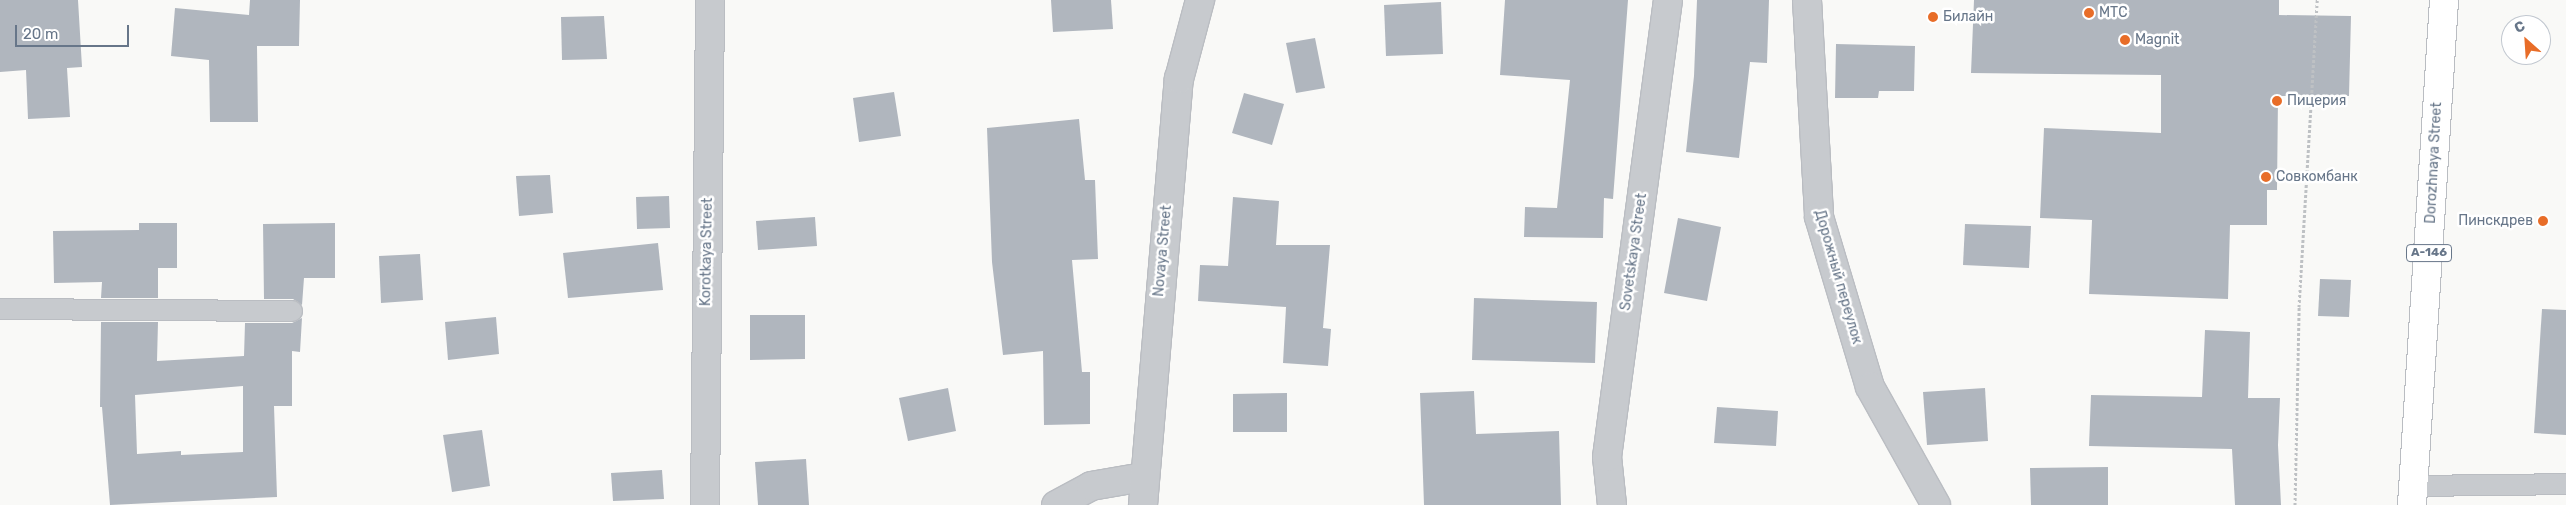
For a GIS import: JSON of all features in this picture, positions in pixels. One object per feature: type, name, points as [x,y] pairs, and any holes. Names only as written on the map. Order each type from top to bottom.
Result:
[{"type":"main road","name":"Dorozhnaya Street","points":[[2413,496],[2444,0]]},
{"type":"street","name":"Korotkaya Street","points":[[705,505],[710,0]]},
{"type":"street","name":"Novaya Street","points":[[1143,505],[1143,477],[1179,79],[1200,0]]},
{"type":"street","name":"Sovetskaya Street","points":[[1612,505],[1607,457],[1668,0]]},
{"type":"street","name":"Дорожный переулок","points":[[1807,0],[1819,217],[1870,387],[1936,505]]},
{"type":"street","points":[[1056,505],[1091,486],[1143,477]]},
{"type":"lane","points":[[0,309],[292,311]]},
{"type":"lane","points":[[2413,496],[2566,484]]},
{"type":"path","points":[[2295,505],[2300,306],[2317,0]]},
{"type":"building","points":[[0,0],[78,0],[82,67],[67,68],[70,117],[28,119],[26,70],[0,72]]},
{"type":"building","points":[[250,0],[300,0],[299,46],[257,46],[258,122],[210,122],[209,60],[171,56],[175,8],[249,15]]},
{"type":"building","points":[[1051,0],[1111,0],[1113,29],[1053,32]]},
{"type":"building","points":[[1505,0],[1628,0],[1613,199],[1604,198],[1603,238],[1524,237],[1525,207],[1557,208],[1570,80],[1500,75]]},
{"type":"building","points":[[1697,0],[1769,0],[1767,63],[1750,62],[1739,158],[1686,152],[1694,76]]},
{"type":"building","points":[[1974,0],[2279,0],[2279,15],[2351,16],[2349,96],[2278,96],[2277,190],[2267,190],[2267,225],[2230,225],[2228,299],[2089,294],[2092,220],[2040,218],[2044,128],[2161,133],[2161,75],[1971,73]]},
{"type":"building","points":[[1441,2],[1443,54],[1386,56],[1384,5]]},
{"type":"building","points":[[604,16],[607,59],[562,60],[561,17]]},
{"type":"building","points":[[1315,38],[1325,88],[1296,93],[1286,43]]},
{"type":"building","points":[[1836,44],[1915,46],[1914,91],[1879,91],[1878,98],[1835,98]]},
{"type":"building","points":[[894,92],[901,136],[859,142],[853,98]]},
{"type":"building","points":[[1244,93],[1284,104],[1272,145],[1232,133]]},
{"type":"building","points":[[1079,119],[1085,180],[1095,180],[1098,259],[1072,260],[1082,372],[1090,372],[1090,424],[1044,425],[1043,351],[1003,355],[992,262],[987,128]]},
{"type":"building","points":[[550,175],[553,213],[519,216],[516,176]]},
{"type":"building","points":[[669,196],[670,228],[637,229],[636,197]]},
{"type":"building","points":[[1233,197],[1279,201],[1276,245],[1330,245],[1323,328],[1331,329],[1328,366],[1283,363],[1286,307],[1198,301],[1200,265],[1228,266]]},
{"type":"building","points":[[815,217],[817,246],[758,250],[756,221]]},
{"type":"building","points":[[1678,218],[1721,227],[1707,301],[1664,293]]},
{"type":"building","points":[[139,223],[177,223],[177,268],[158,268],[158,298],[101,298],[102,282],[54,283],[53,231],[139,230]]},
{"type":"building","points":[[335,223],[335,278],[304,278],[302,305],[293,299],[264,299],[263,224]]},
{"type":"building","points":[[1965,224],[2031,226],[2029,268],[1963,265]]},
{"type":"building","points":[[658,243],[663,290],[568,298],[563,253]]},
{"type":"building","points":[[420,254],[423,300],[381,303],[379,256]]},
{"type":"building","points":[[2320,279],[2351,280],[2349,317],[2318,316]]},
{"type":"building","points":[[1474,298],[1597,302],[1595,363],[1472,360]]},
{"type":"building","points":[[2542,309],[2566,310],[2566,435],[2534,433]]},
{"type":"building","points":[[750,315],[805,315],[805,359],[750,360]]},
{"type":"building","points":[[496,317],[499,354],[448,360],[445,322]]},
{"type":"building","points":[[302,318],[300,352],[292,351],[292,406],[274,406],[277,497],[110,505],[102,407],[100,407],[101,322],[158,322],[157,361],[244,356],[245,323],[292,323]],"holes":[[[243,386],[243,452],[181,455],[181,451],[137,454],[135,395]]]},
{"type":"building","points":[[2205,330],[2250,332],[2248,398],[2280,398],[2278,445],[2281,505],[2235,505],[2232,449],[2089,446],[2091,395],[2202,397]]},
{"type":"building","points":[[948,388],[956,431],[908,441],[899,398]]},
{"type":"building","points":[[1985,388],[1988,441],[1927,445],[1923,392]]},
{"type":"building","points":[[1474,391],[1476,434],[1559,431],[1561,505],[1424,505],[1420,393]]},
{"type":"building","points":[[1287,393],[1287,432],[1233,432],[1233,394]]},
{"type":"building","points":[[1717,407],[1778,411],[1776,446],[1714,443]]},
{"type":"building","points":[[482,430],[490,486],[452,492],[443,435]]},
{"type":"building","points":[[806,459],[809,505],[758,505],[755,462]]},
{"type":"building","points":[[2108,467],[2108,505],[2031,505],[2030,468]]},
{"type":"building","points":[[662,470],[664,499],[613,501],[611,473]]},
{"type":"place","name":"МТС","points":[[2089,13]]},
{"type":"place","name":"Билайн","points":[[1933,17]]},
{"type":"place","name":"Magnit","points":[[2125,40]]},
{"type":"place","name":"Пицерия","points":[[2277,101]]},
{"type":"place","name":"Совкомбанк","points":[[2266,177]]},
{"type":"place","name":"Пинскдрев","points":[[2543,221]]}]
